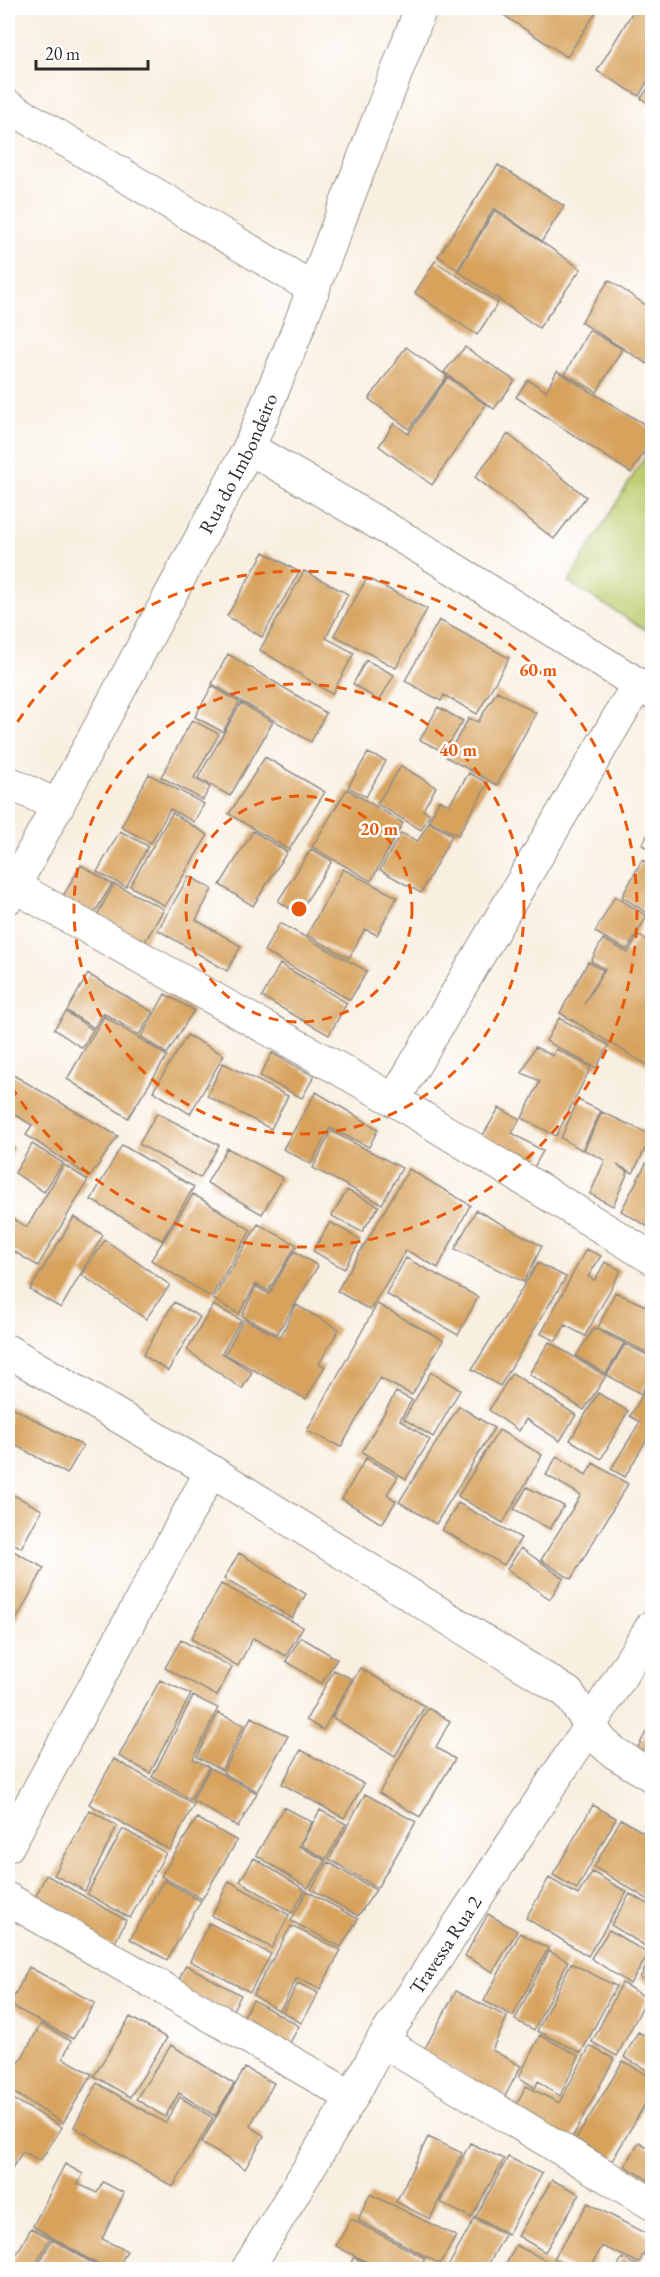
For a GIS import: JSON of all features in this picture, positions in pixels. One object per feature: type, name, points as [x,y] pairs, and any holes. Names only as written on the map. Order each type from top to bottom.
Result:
[{"type":"street","name":"Rua do Imbondeiro","points":[[11,892],[249,448],[314,289],[421,8]]},
{"type":"street","points":[[8,106],[314,289]]},
{"type":"street","points":[[249,448],[427,552],[645,688],[393,1100]]},
{"type":"street","points":[[8,782],[58,806]]},
{"type":"street","points":[[11,892],[393,1100],[652,1258]]},
{"type":"street","points":[[8,1351],[211,1471],[568,1693],[602,1742],[652,1776]]},
{"type":"street","points":[[8,1846],[211,1471]]},
{"type":"street","name":"Travessa Rua 2","points":[[247,2270],[352,2097],[382,2041],[591,1724],[652,1626]]},
{"type":"street","points":[[8,1899],[352,2097]]},
{"type":"street","points":[[382,2041],[652,2204]]},
{"type":"green space","points":[[652,445],[652,634],[568,582]]},
{"type":"building","points":[[493,8],[599,8],[567,57]]},
{"type":"building","points":[[635,8],[652,8],[652,73],[639,96],[597,71]]},
{"type":"building","points":[[652,83],[652,106],[641,98]]},
{"type":"building","points":[[498,165],[564,206],[542,241],[494,208],[458,270],[438,256]]},
{"type":"building","points":[[495,210],[581,269],[539,328],[458,271]]},
{"type":"building","points":[[435,261],[498,303],[477,335],[415,293]]},
{"type":"building","points":[[609,280],[650,308],[652,304],[652,367],[581,322]]},
{"type":"building","points":[[589,330],[622,349],[597,392],[565,374]]},
{"type":"building","points":[[406,347],[447,376],[409,429],[369,399]]},
{"type":"building","points":[[465,347],[515,381],[494,409],[444,372]]},
{"type":"building","points":[[557,371],[652,429],[652,439],[631,473],[516,397],[528,380],[546,391]]},
{"type":"building","points":[[448,377],[486,405],[432,485],[379,446],[394,423],[408,434]]},
{"type":"building","points":[[508,434],[586,497],[554,539],[475,477]]},
{"type":"building","points":[[264,552],[299,572],[262,637],[227,616]]},
{"type":"building","points":[[304,571],[348,594],[326,638],[354,653],[332,694],[260,650]]},
{"type":"building","points":[[367,578],[427,609],[396,668],[334,635]]},
{"type":"building","points":[[439,620],[509,658],[477,714],[444,695],[441,701],[405,681]]},
{"type":"building","points":[[228,654],[326,713],[311,742],[212,684]]},
{"type":"building","points":[[366,660],[394,675],[379,701],[353,684]]},
{"type":"building","points":[[212,686],[239,702],[223,732],[195,717]]},
{"type":"building","points":[[497,691],[536,713],[497,785],[446,757],[469,718],[478,722]]},
{"type":"building","points":[[241,703],[273,722],[230,796],[198,778]]},
{"type":"building","points":[[438,707],[463,721],[444,752],[420,740]]},
{"type":"building","points":[[192,720],[219,734],[194,778],[210,787],[203,800],[161,777]]},
{"type":"building","points":[[368,753],[386,761],[366,797],[348,787]]},
{"type":"building","points":[[265,757],[325,792],[289,850],[229,814]]},
{"type":"building","points":[[401,766],[436,787],[423,810],[430,814],[421,830],[377,804]]},
{"type":"building","points":[[469,773],[488,783],[458,835],[429,821],[439,800],[449,805]]},
{"type":"building","points":[[149,774],[204,804],[194,822],[170,809],[151,843],[121,827]]},
{"type":"building","points":[[347,789],[403,823],[371,881],[312,847]]},
{"type":"building","points":[[172,813],[208,835],[165,906],[130,886]]},
{"type":"building","points":[[429,822],[452,835],[421,893],[380,870],[401,833],[418,841]]},
{"type":"building","points":[[652,827],[652,851],[642,845]]},
{"type":"building","points":[[120,831],[148,846],[126,887],[97,872]]},
{"type":"building","points":[[253,831],[287,852],[253,906],[220,885]]},
{"type":"building","points":[[311,849],[332,861],[298,914],[278,901]]},
{"type":"building","points":[[642,860],[652,865],[652,916],[622,897]]},
{"type":"building","points":[[81,865],[112,884],[89,922],[59,903]]},
{"type":"building","points":[[343,869],[397,897],[377,935],[365,929],[349,958],[307,935]]},
{"type":"building","points":[[189,876],[212,889],[196,920],[241,946],[227,971],[158,930]]},
{"type":"building","points":[[114,884],[164,909],[142,947],[94,921]]},
{"type":"building","points":[[615,896],[647,916],[627,950],[595,932]]},
{"type":"building","points":[[280,923],[367,971],[350,1000],[264,951]]},
{"type":"building","points":[[638,935],[652,943],[652,1037],[648,1044],[652,1039],[652,1068],[560,1013],[588,962],[603,970],[584,1004],[605,969],[591,961],[603,939],[628,953]]},
{"type":"building","points":[[280,964],[347,1003],[329,1035],[262,997]]},
{"type":"building","points":[[88,974],[153,1012],[139,1035],[104,1013],[94,1028],[67,1011]]},
{"type":"building","points":[[165,994],[194,1010],[167,1054],[141,1037]]},
{"type":"building","points":[[66,1012],[93,1030],[82,1048],[54,1029]]},
{"type":"building","points":[[104,1016],[167,1056],[128,1118],[67,1079]]},
{"type":"building","points":[[559,1018],[609,1045],[596,1068],[546,1041]]},
{"type":"building","points":[[187,1035],[224,1055],[190,1114],[153,1091]]},
{"type":"building","points":[[535,1047],[553,1056],[556,1049],[591,1067],[556,1136],[522,1118],[540,1081],[522,1073]]},
{"type":"building","points":[[272,1053],[314,1076],[302,1098],[260,1076]]},
{"type":"building","points":[[223,1063],[288,1096],[271,1129],[207,1096]]},
{"type":"building","points":[[8,1072],[118,1136],[90,1177],[26,1135],[32,1125],[8,1110]]},
{"type":"building","points":[[316,1092],[378,1129],[369,1147],[330,1128],[311,1164],[283,1149]]},
{"type":"building","points":[[578,1100],[601,1111],[582,1150],[561,1138]]},
{"type":"building","points":[[499,1108],[520,1119],[512,1133],[543,1151],[528,1178],[476,1147]]},
{"type":"building","points":[[602,1112],[652,1135],[633,1173],[617,1165],[628,1172],[613,1206],[590,1194],[605,1160],[584,1150]]},
{"type":"building","points":[[157,1113],[219,1145],[200,1178],[139,1144]]},
{"type":"building","points":[[331,1131],[402,1168],[382,1204],[313,1168]]},
{"type":"building","points":[[8,1144],[14,1148],[8,1160]]},
{"type":"building","points":[[32,1144],[63,1163],[44,1192],[15,1173]]},
{"type":"building","points":[[122,1145],[194,1187],[162,1240],[91,1200]]},
{"type":"building","points":[[227,1148],[283,1178],[262,1214],[207,1183]]},
{"type":"building","points":[[652,1152],[652,1229],[621,1211]]},
{"type":"building","points":[[64,1165],[88,1180],[38,1266],[8,1248],[8,1216],[27,1227]]},
{"type":"building","points":[[409,1169],[470,1205],[438,1268],[406,1250],[370,1310],[337,1291]]},
{"type":"building","points":[[347,1190],[379,1206],[362,1232],[332,1216]]},
{"type":"building","points":[[193,1194],[251,1230],[211,1297],[151,1260]]},
{"type":"building","points":[[476,1210],[542,1246],[524,1282],[455,1249]]},
{"type":"building","points":[[74,1217],[103,1235],[61,1308],[30,1290]]},
{"type":"building","points":[[330,1222],[361,1240],[344,1269],[313,1251]]},
{"type":"building","points":[[258,1224],[297,1245],[268,1291],[256,1284],[239,1314],[213,1299]]},
{"type":"building","points":[[105,1240],[170,1285],[146,1319],[82,1275]]},
{"type":"building","points":[[586,1249],[601,1256],[588,1277],[595,1280],[605,1262],[621,1270],[585,1336],[565,1325],[556,1341],[541,1334]]},
{"type":"building","points":[[294,1251],[318,1266],[277,1334],[242,1316],[256,1286],[269,1294]]},
{"type":"building","points":[[406,1258],[478,1297],[458,1335],[386,1294]]},
{"type":"building","points":[[538,1263],[566,1277],[500,1386],[472,1369]]},
{"type":"building","points":[[615,1292],[652,1309],[652,1355],[598,1328]]},
{"type":"building","points":[[174,1302],[200,1317],[168,1371],[143,1355]]},
{"type":"building","points":[[377,1304],[443,1340],[412,1395],[380,1378],[341,1447],[307,1431]]},
{"type":"building","points":[[213,1305],[241,1320],[222,1353],[252,1372],[242,1389],[187,1350]]},
{"type":"building","points":[[296,1305],[339,1329],[319,1364],[325,1366],[306,1399],[225,1354],[244,1319],[280,1338]]},
{"type":"building","points":[[594,1328],[624,1343],[606,1374],[576,1356]]},
{"type":"building","points":[[549,1342],[606,1376],[584,1410],[529,1374]]},
{"type":"building","points":[[625,1344],[652,1357],[652,1375],[641,1394],[607,1375]]},
{"type":"building","points":[[431,1372],[460,1390],[433,1437],[404,1419]]},
{"type":"building","points":[[512,1373],[576,1415],[560,1441],[526,1419],[519,1431],[489,1410]]},
{"type":"building","points":[[652,1379],[652,1430],[625,1477],[611,1469],[640,1422],[630,1416]]},
{"type":"building","points":[[396,1392],[412,1400],[400,1420],[430,1440],[406,1479],[362,1452]]},
{"type":"building","points":[[598,1393],[628,1411],[601,1459],[570,1440]]},
{"type":"building","points":[[8,1405],[83,1446],[67,1474],[8,1441]]},
{"type":"building","points":[[459,1406],[494,1428],[436,1524],[399,1502]]},
{"type":"building","points":[[499,1430],[542,1455],[503,1523],[458,1496]]},
{"type":"building","points":[[557,1456],[586,1475],[593,1463],[628,1484],[571,1579],[541,1560],[581,1495],[546,1475]]},
{"type":"building","points":[[366,1458],[398,1477],[387,1494],[396,1501],[382,1524],[342,1499]]},
{"type":"building","points":[[527,1487],[564,1506],[550,1529],[514,1509]]},
{"type":"building","points":[[8,1492],[42,1510],[21,1548],[8,1540]]},
{"type":"building","points":[[458,1503],[521,1538],[504,1565],[442,1530]]},
{"type":"building","points":[[8,1548],[44,1568],[8,1635]]},
{"type":"building","points":[[521,1548],[563,1578],[550,1599],[507,1569]]},
{"type":"building","points":[[239,1553],[306,1594],[292,1618],[224,1579]]},
{"type":"building","points":[[221,1584],[303,1627],[286,1656],[253,1638],[238,1666],[191,1639]]},
{"type":"building","points":[[301,1637],[337,1659],[321,1684],[286,1661]]},
{"type":"building","points":[[181,1640],[232,1667],[217,1696],[165,1668]]},
{"type":"building","points":[[360,1668],[425,1706],[395,1756],[332,1717]]},
{"type":"building","points":[[334,1670],[352,1679],[323,1730],[306,1720]]},
{"type":"building","points":[[160,1680],[191,1694],[150,1773],[119,1756]]},
{"type":"building","points":[[193,1696],[218,1708],[193,1759],[209,1767],[190,1799],[152,1777]]},
{"type":"building","points":[[428,1708],[450,1721],[436,1747],[455,1759],[420,1817],[379,1793]]},
{"type":"building","points":[[218,1713],[244,1725],[222,1770],[197,1757]]},
{"type":"building","points":[[251,1717],[288,1736],[257,1791],[223,1773]]},
{"type":"building","points":[[652,1721],[652,1763],[635,1753]]},
{"type":"building","points":[[301,1750],[364,1784],[344,1818],[282,1784]]},
{"type":"building","points":[[114,1759],[194,1804],[170,1850],[89,1804]]},
{"type":"building","points":[[210,1768],[257,1793],[238,1827],[192,1800]]},
{"type":"building","points":[[365,1794],[416,1822],[377,1888],[329,1859]]},
{"type":"building","points":[[593,1805],[616,1818],[577,1889],[553,1875]]},
{"type":"building","points":[[284,1807],[312,1822],[299,1846],[326,1861],[308,1888],[256,1855]]},
{"type":"building","points":[[90,1810],[117,1826],[85,1891],[54,1875]]},
{"type":"building","points":[[320,1810],[346,1824],[326,1859],[301,1845]]},
{"type":"building","points":[[197,1818],[237,1841],[202,1899],[161,1876]]},
{"type":"building","points":[[621,1819],[652,1838],[652,1902],[594,1867]]},
{"type":"building","points":[[123,1829],[166,1853],[130,1918],[87,1894]]},
{"type":"building","points":[[254,1858],[305,1890],[292,1913],[240,1881]]},
{"type":"building","points":[[328,1862],[376,1890],[358,1916],[311,1889]]},
{"type":"building","points":[[592,1872],[627,1892],[588,1956],[526,1918],[549,1878],[578,1895]]},
{"type":"building","points":[[46,1875],[126,1920],[113,1947],[32,1904]]},
{"type":"building","points":[[164,1880],[201,1901],[167,1960],[130,1939]]},
{"type":"building","points":[[229,1881],[289,1915],[272,1948],[212,1916]]},
{"type":"building","points":[[307,1891],[358,1919],[341,1947],[291,1921]]},
{"type":"building","points":[[630,1894],[652,1906],[652,1946],[650,1949],[611,1925]]},
{"type":"building","points":[[488,1914],[517,1931],[493,1972],[465,1956]]},
{"type":"building","points":[[209,1923],[271,1954],[250,1992],[190,1961]]},
{"type":"building","points":[[291,1926],[341,1950],[320,1989],[297,1978],[280,2011],[253,1995]]},
{"type":"building","points":[[609,1930],[649,1954],[630,1984],[591,1958]]},
{"type":"building","points":[[520,1933],[548,1948],[513,2016],[484,2001]]},
{"type":"building","points":[[549,1951],[568,1961],[534,2030],[515,2020]]},
{"type":"building","points":[[652,1955],[652,1985],[640,1978]]},
{"type":"building","points":[[571,1963],[616,1986],[581,2053],[537,2031]]},
{"type":"building","points":[[186,1965],[241,1995],[230,2015],[176,1986]]},
{"type":"building","points":[[29,1967],[95,2003],[73,2039],[10,2005]]},
{"type":"building","points":[[298,1983],[318,1993],[301,2023],[283,2012]]},
{"type":"building","points":[[622,1983],[647,1998],[617,2056],[592,2042]]},
{"type":"building","points":[[456,1991],[507,2017],[492,2050],[521,2066],[504,2098],[423,2052]]},
{"type":"building","points":[[253,2000],[299,2026],[286,2050],[241,2021]]},
{"type":"building","points":[[130,2017],[167,2038],[130,2097],[94,2076]]},
{"type":"building","points":[[41,2024],[71,2041],[63,2058],[92,2074],[63,2123],[8,2089],[8,2082]]},
{"type":"building","points":[[638,2032],[652,2039],[652,2073],[624,2057]]},
{"type":"building","points":[[540,2035],[579,2056],[560,2096],[538,2081],[535,2088],[519,2077]]},
{"type":"building","points":[[171,2045],[234,2084],[215,2116],[179,2093],[165,2117],[136,2099]]},
{"type":"building","points":[[590,2046],[614,2059],[571,2140],[513,2111],[526,2086],[559,2103]]},
{"type":"building","points":[[623,2061],[652,2078],[652,2092],[612,2161],[576,2139]]},
{"type":"building","points":[[245,2068],[274,2083],[250,2126],[264,2136],[245,2169],[201,2143]]},
{"type":"building","points":[[97,2083],[165,2123],[180,2097],[213,2118],[173,2187],[74,2127]]},
{"type":"building","points":[[8,2096],[62,2127],[40,2161],[23,2151],[8,2174]]},
{"type":"building","points":[[428,2137],[462,2153],[430,2219],[396,2202]]},
{"type":"building","points":[[639,2142],[652,2150],[652,2182],[625,2166]]},
{"type":"building","points":[[470,2143],[504,2159],[471,2218],[440,2202]]},
{"type":"building","points":[[508,2157],[542,2174],[508,2234],[476,2217]]},
{"type":"building","points":[[65,2164],[83,2174],[78,2184],[97,2193],[103,2182],[124,2193],[102,2239],[127,2251],[117,2270],[107,2270],[33,2226]]},
{"type":"building","points":[[552,2180],[580,2194],[545,2252],[518,2236]]},
{"type":"building","points":[[370,2194],[456,2236],[440,2264],[358,2220]]},
{"type":"building","points":[[588,2203],[652,2237],[639,2263],[602,2246],[590,2270],[574,2270],[554,2258]]},
{"type":"building","points":[[475,2218],[505,2235],[485,2270],[446,2270]]},
{"type":"building","points":[[351,2219],[425,2258],[419,2270],[382,2270],[336,2246]]},
{"type":"building","points":[[31,2228],[50,2238],[33,2270],[8,2270]]},
{"type":"building","points":[[52,2239],[104,2270],[36,2270]]},
{"type":"building","points":[[516,2245],[564,2270],[503,2270]]},
{"type":"building","points":[[652,2254],[652,2270],[616,2270],[622,2258],[644,2269]]},
{"type":"building","points":[[354,2257],[378,2270],[347,2270]]}]
